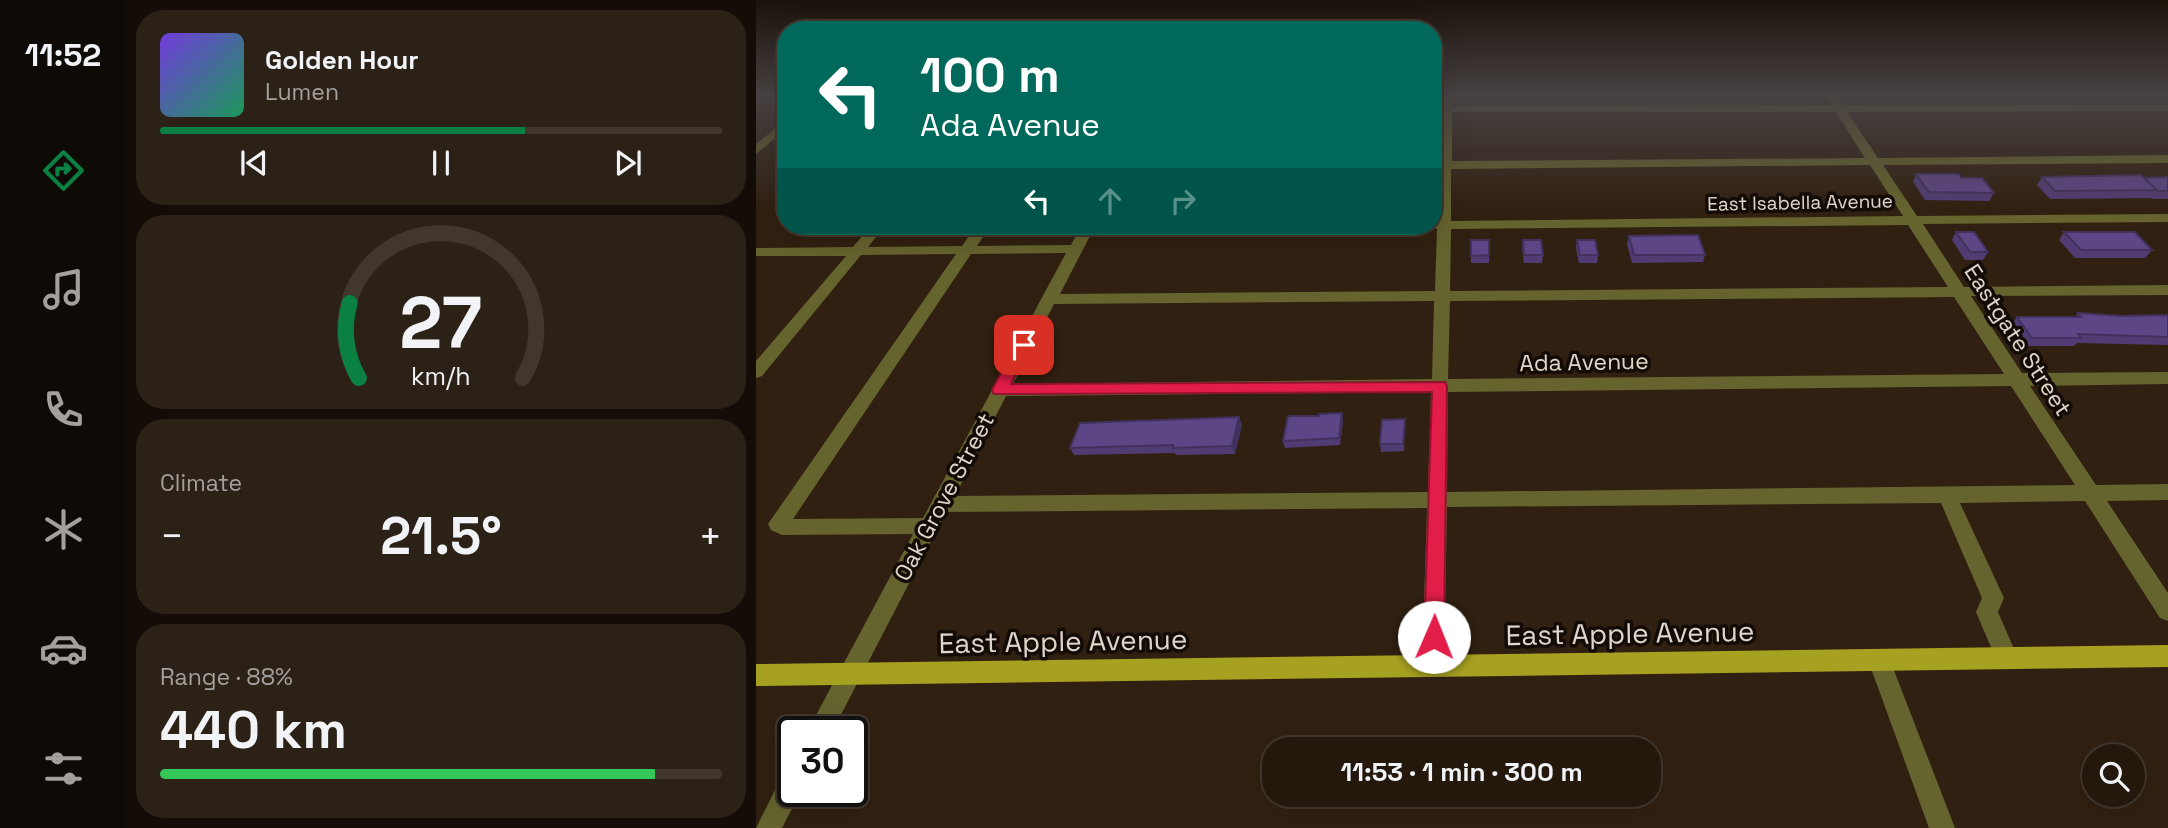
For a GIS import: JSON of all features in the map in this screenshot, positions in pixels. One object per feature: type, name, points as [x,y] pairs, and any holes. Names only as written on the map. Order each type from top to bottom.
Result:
[{"type":"main road","name":"East Apple Avenue","points":[[756,675],[2168,656]]},
{"type":"street","points":[[756,150],[775,133]]},
{"type":"street","points":[[1442,191],[1446,133]]},
{"type":"street","name":"Eastgate Street","points":[[1855,133],[2168,611]]},
{"type":"street","points":[[1445,165],[2168,159]]},
{"type":"street","name":"East Isabella Avenue","points":[[1442,225],[2168,218]]},
{"type":"street","points":[[756,372],[870,235]]},
{"type":"street","points":[[929,526],[782,527],[778,524],[977,235]]},
{"type":"street","name":"Oak Grove Street","points":[[828,716],[1083,235]]},
{"type":"street","points":[[1433,666],[1440,386],[1438,235]]},
{"type":"street","points":[[756,253],[1076,249]]},
{"type":"street","points":[[1047,299],[2168,290]]},
{"type":"street","name":"Ada Avenue","points":[[1000,390],[2168,378]]},
{"type":"street","points":[[940,504],[2168,492]]},
{"type":"street","points":[[1947,495],[1993,597],[1987,612],[2007,658]]},
{"type":"street","points":[[1879,660],[1942,828]]},
{"type":"street","points":[[768,828],[779,807]]},
{"type":"building","points":[[1916,174],[1959,174],[1961,178],[1982,178],[1994,193],[1929,192]]},
{"type":"building","points":[[2141,175],[2157,190],[2055,191],[2042,177]]},
{"type":"building","points":[[2168,177],[2168,191],[2158,191],[2144,178]]},
{"type":"building","points":[[1956,232],[1974,232],[1988,252],[1970,252]]},
{"type":"building","points":[[2064,232],[2135,232],[2152,250],[2081,250]]},
{"type":"building","points":[[1698,235],[1705,255],[1634,255],[1629,236]]},
{"type":"building","points":[[1471,240],[1489,240],[1489,255],[1471,256]]},
{"type":"building","points":[[1523,240],[1541,240],[1543,255],[1524,255]]},
{"type":"building","points":[[1577,240],[1595,240],[1598,255],[1580,255]]},
{"type":"building","points":[[2078,313],[2168,315],[2168,337],[2078,334],[2081,338],[2032,338],[2017,317],[2081,317]]},
{"type":"building","points":[[1342,413],[1339,438],[1283,441],[1288,416]]},
{"type":"building","points":[[1239,417],[1232,446],[1070,448],[1080,423]]},
{"type":"building","points":[[1405,419],[1403,444],[1380,444],[1382,420]]},
{"type":"route","points":[[1024,345],[1000,390],[1440,386],[1434,637]]}]
